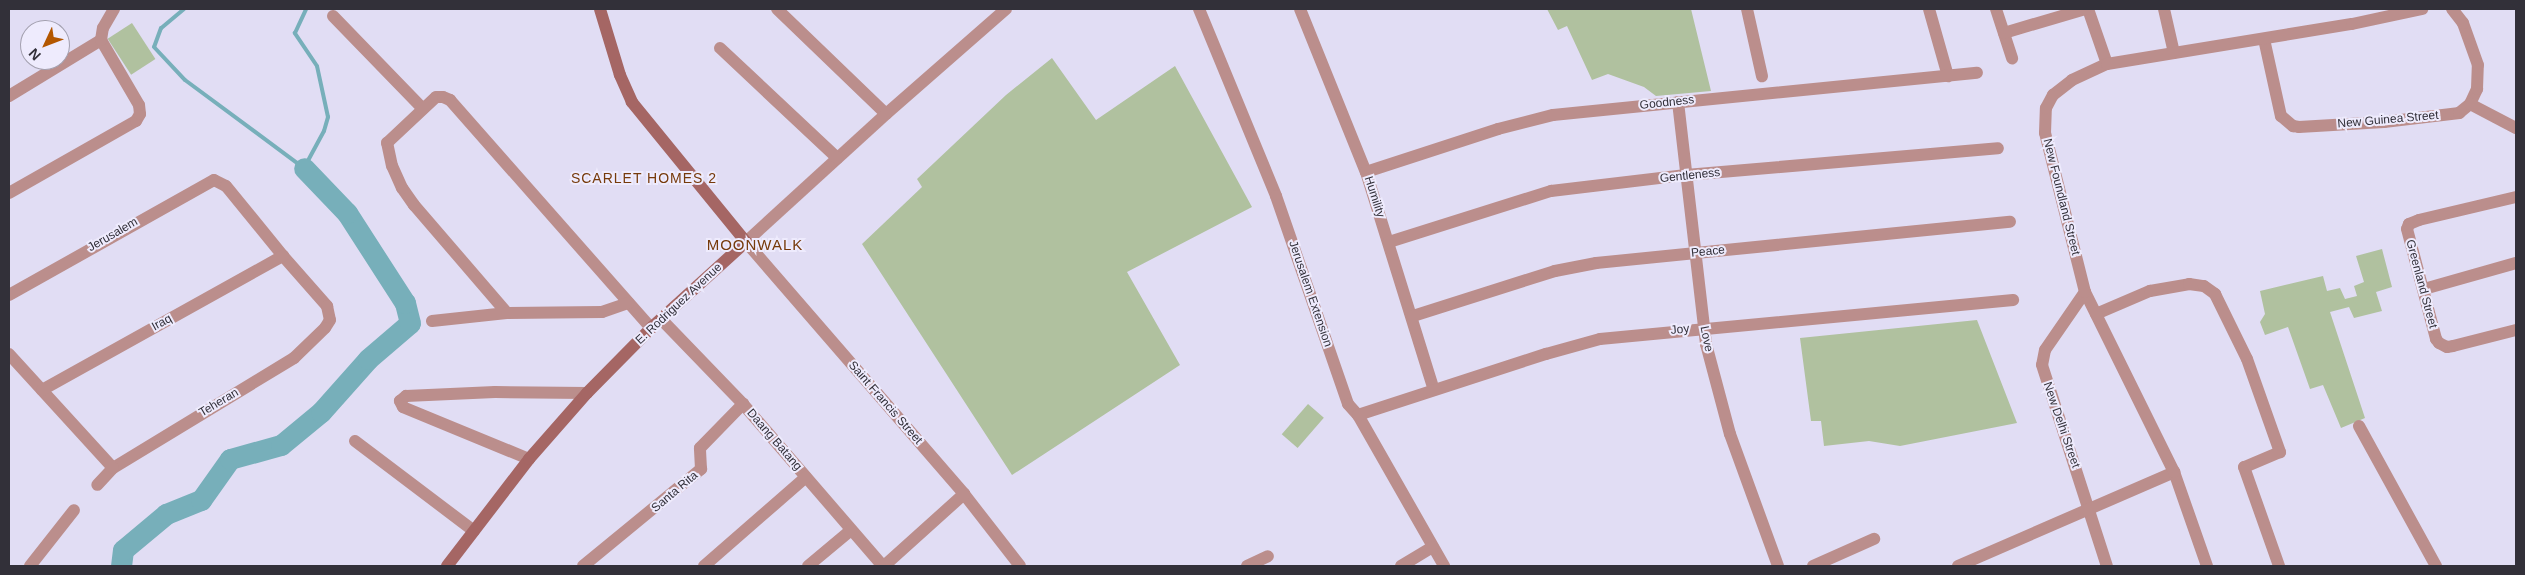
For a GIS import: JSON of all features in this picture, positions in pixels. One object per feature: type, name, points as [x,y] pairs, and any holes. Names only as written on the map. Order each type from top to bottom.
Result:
[{"type":"main road","points":[[600,9],[620,75],[632,102],[746,242]]},
{"type":"main road","name":"E. Rodriguez Avenue","points":[[447,566],[529,459],[587,393],[651,328],[746,242]]},
{"type":"street","points":[[9,96],[100,40],[103,28],[114,9]]},
{"type":"street","points":[[777,9],[886,114]]},
{"type":"street","name":"E. Rodriguez Avenue","points":[[746,242],[886,114],[1006,9]]},
{"type":"street","name":"Jerusalem Extension","points":[[1199,9],[1276,196],[1348,404],[1358,415],[1444,566]]},
{"type":"street","name":"Humility","points":[[1300,9],[1366,172],[1413,316],[1434,390]]},
{"type":"street","points":[[1747,9],[1762,76]]},
{"type":"street","points":[[1929,9],[1948,76]]},
{"type":"street","points":[[1996,9],[2012,58]]},
{"type":"street","points":[[2004,33],[2086,9],[2107,64]]},
{"type":"street","points":[[2164,9],[2174,53]]},
{"type":"street","name":"New Foundland Street","points":[[2207,566],[2174,472],[2085,292],[2045,133],[2044,118],[2049,100],[2061,88],[2082,74],[2107,64],[2352,24],[2422,9]]},
{"type":"street","points":[[2457,10],[2478,65],[2478,83],[2470,104],[2516,128]]},
{"type":"street","points":[[333,16],[423,109]]},
{"type":"street","name":"New Guinea Street","points":[[2264,39],[2281,116],[2293,126],[2384,122],[2459,113],[2470,104]]},
{"type":"street","points":[[9,193],[136,122],[140,114],[139,105],[100,40]]},
{"type":"street","points":[[720,48],[837,158]]},
{"type":"street","name":"Goodness","points":[[1366,172],[1489,132],[1553,114],[1977,73]]},
{"type":"street","points":[[507,313],[414,205],[402,188],[392,166],[388,143],[436,97],[450,100],[651,328]]},
{"type":"street","name":"Love","points":[[1678,102],[1703,328],[1730,434],[1778,566]]},
{"type":"street","name":"Gentleness","points":[[1389,242],[1551,191],[1686,175],[1998,148]]},
{"type":"street","name":"Jerusalem","points":[[9,295],[209,180],[218,180],[226,186],[283,256]]},
{"type":"street","name":"Greenland Street","points":[[2516,197],[2409,224],[2408,234],[2436,338],[2447,347],[2516,330]]},
{"type":"street","name":"Peace","points":[[1413,316],[1574,266],[2010,222]]},
{"type":"street","name":"Saint Francis Street","points":[[746,242],[964,494],[1020,566]]},
{"type":"street","name":"Teheran","points":[[97,485],[113,468],[294,358],[325,328],[330,320],[327,306],[283,256]]},
{"type":"street","name":"Iraq","points":[[42,390],[283,256]]},
{"type":"street","points":[[2424,289],[2516,263]]},
{"type":"street","points":[[2096,314],[2150,291],[2189,284],[2204,286],[2215,294],[2247,359],[2280,452],[2244,467],[2279,566]]},
{"type":"street","name":"New Delhi Street","points":[[2085,292],[2045,350],[2042,365],[2108,566]]},
{"type":"street","name":"Joy","points":[[1358,415],[1546,354],[1600,339],[2013,300]]},
{"type":"street","points":[[432,321],[507,313],[602,312],[628,303]]},
{"type":"street","name":"Daang Batang","points":[[661,319],[743,404],[883,566]]},
{"type":"street","points":[[9,354],[113,468]]},
{"type":"street","points":[[529,459],[403,407],[399,403],[400,399],[406,396],[495,392],[587,393]]},
{"type":"street","name":"Santa Rita","points":[[583,566],[702,469],[700,448],[743,404]]},
{"type":"street","points":[[2359,426],[2436,566]]},
{"type":"street","points":[[355,441],[474,531]]},
{"type":"street","points":[[1958,566],[1976,563],[2174,472]]},
{"type":"street","points":[[704,566],[806,477]]},
{"type":"street","points":[[883,566],[964,494]]},
{"type":"street","points":[[30,566],[74,510]]},
{"type":"street","points":[[808,566],[851,530]]},
{"type":"street","points":[[1813,566],[1874,539]]},
{"type":"street","points":[[1401,566],[1433,547]]},
{"type":"street","points":[[1247,566],[1268,556]]},
{"type":"green space","points":[[1547,9],[1691,9],[1711,91],[1656,96],[1644,87],[1608,74],[1592,80],[1567,26],[1558,30]]},
{"type":"green space","points":[[132,23],[155,59],[131,75],[108,39]]},
{"type":"green space","points":[[1052,58],[1096,120],[1175,66],[1252,207],[1127,272],[1180,365],[1012,475],[862,244],[922,187],[917,179],[1006,95]]},
{"type":"green space","points":[[2382,249],[2392,287],[2376,292],[2382,311],[2354,318],[2349,307],[2330,312],[2365,418],[2341,428],[2323,385],[2310,389],[2288,327],[2265,335],[2260,322],[2265,314],[2260,291],[2323,276],[2327,291],[2340,288],[2345,299],[2357,296],[2354,286],[2364,282],[2356,256]]},
{"type":"green space","points":[[1977,320],[2017,423],[1900,446],[1869,441],[1824,446],[1821,421],[1811,421],[1800,338]]},
{"type":"green space","points":[[1308,404],[1324,418],[1298,448],[1282,434]]},
{"type":"waterway","points":[[184,9],[161,28],[154,47],[185,80],[304,168],[324,131],[328,117],[317,66],[295,33],[306,9]]},
{"type":"waterway","points":[[121,566],[123,550],[166,514],[201,500],[230,459],[281,445],[321,412],[368,359],[410,323],[405,303],[347,213],[304,168]]},
{"type":"district","name":"SCARLET HOMES 2","points":[[644,178]]},
{"type":"district","name":"MOONWALK","points":[[755,245]]}]
